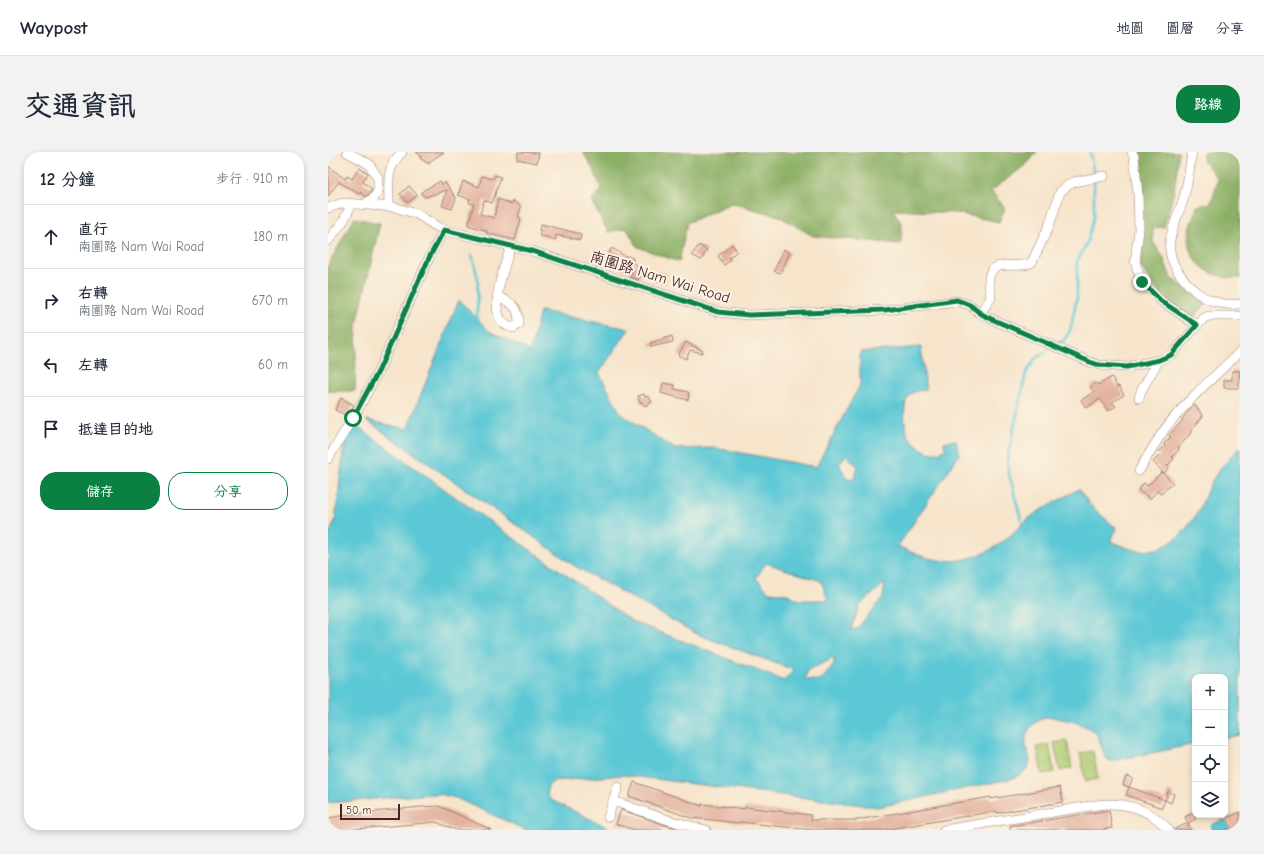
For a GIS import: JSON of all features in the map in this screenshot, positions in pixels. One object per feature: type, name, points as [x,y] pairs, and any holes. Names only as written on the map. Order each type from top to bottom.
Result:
[{"type":"street","points":[[347,152],[369,164],[378,178],[378,191],[374,198],[363,204]]},
{"type":"street","points":[[389,206],[389,171],[395,159],[402,152]]},
{"type":"street","points":[[1132,152],[1134,156],[1138,195],[1139,229],[1135,262],[1142,282],[1161,301],[1197,325]]},
{"type":"street","points":[[1192,152],[1184,197],[1170,240],[1171,256],[1178,273],[1197,293],[1220,303],[1230,305],[1240,304]]},
{"type":"street","points":[[980,313],[991,298],[989,279],[990,272],[996,267],[1002,265],[1022,266],[1028,265],[1032,262],[1049,226],[1060,192],[1074,182],[1104,176]]},
{"type":"street","name":"南圍路 Nam Wai Road","points":[[328,208],[343,203],[394,207],[417,214],[444,230],[532,251],[718,312],[749,315],[885,310],[957,300],[970,305],[980,313],[1052,346],[1099,365],[1127,367],[1159,360],[1171,355],[1204,318],[1209,316],[1240,316]]},
{"type":"street","points":[[328,242],[344,220],[352,203]]},
{"type":"street","points":[[328,459],[360,406],[379,370],[413,292],[444,230]]},
{"type":"street","points":[[498,297],[502,275],[511,246]]},
{"type":"street","points":[[1139,471],[1153,446],[1166,428],[1194,397],[1240,352]]},
{"type":"street","points":[[1139,398],[1141,391],[1159,360]]},
{"type":"street","points":[[608,817],[618,787]]},
{"type":"street","points":[[613,801],[674,822],[706,830]]},
{"type":"street","points":[[944,830],[1096,805],[1115,804],[1142,810],[1170,830]]},
{"type":"green space","points":[[583,152],[1037,152],[1028,163],[991,191],[1005,208],[999,222],[956,213],[893,210],[902,224],[901,244],[813,236],[779,216],[731,203],[687,223],[679,262],[638,247],[626,228],[608,232],[591,200],[602,190],[594,171]]},
{"type":"green space","points":[[1135,152],[1179,152],[1174,192],[1164,227],[1153,228],[1153,242],[1163,257],[1171,278],[1207,304],[1192,318],[1165,301],[1140,266],[1144,233],[1141,174]]},
{"type":"green space","points":[[1203,152],[1240,152],[1240,278],[1222,277],[1206,270],[1199,264],[1190,249],[1188,240],[1189,231],[1197,206],[1211,203],[1218,179],[1203,160]]},
{"type":"green space","points":[[354,218],[380,223],[357,324],[355,391],[328,391],[328,266]]},
{"type":"green space","points":[[1067,741],[1072,768],[1060,771],[1054,743]]},
{"type":"green space","points":[[1049,744],[1054,772],[1042,774],[1037,747]]},
{"type":"green space","points":[[1093,751],[1098,779],[1085,781],[1080,753]]},
{"type":"water","points":[[459,300],[489,331],[530,351],[540,311],[629,329],[599,373],[621,414],[675,449],[715,448],[816,467],[860,385],[860,352],[921,347],[926,390],[914,392],[908,398],[906,403],[904,416],[908,435],[912,442],[918,447],[933,453],[939,453],[945,449],[944,442],[956,440],[959,455],[898,546],[912,553],[926,557],[952,561],[978,556],[991,550],[1004,541],[1027,519],[1079,489],[1090,505],[1117,529],[1110,541],[1136,550],[1147,551],[1157,549],[1175,540],[1189,525],[1200,508],[1209,486],[1218,471],[1240,447],[1240,735],[1228,737],[1228,674],[1192,674],[1192,745],[1112,761],[1106,758],[1099,738],[1093,731],[1076,723],[1053,717],[1047,718],[1037,722],[1029,729],[1026,746],[1030,761],[1029,765],[1025,771],[1016,777],[878,807],[623,775],[555,781],[547,789],[547,795],[551,800],[613,830],[526,830],[456,798],[439,794],[328,803],[328,537],[335,521],[344,445],[354,424],[632,621],[784,681],[794,670],[699,635],[578,568],[366,420],[407,429]],"holes":[[[846,455],[858,467],[853,480],[846,477],[839,464]],[[766,563],[821,581],[828,600],[799,600],[788,594],[769,592],[756,578]],[[885,583],[883,597],[857,629],[851,630],[859,606]],[[834,658],[834,665],[820,681],[805,679],[808,670]]]},
{"type":"water","points":[[1225,819],[1230,830],[1213,830],[1211,825]]},
{"type":"building","points":[[416,152],[444,152],[432,160],[429,164],[420,158],[421,156]]},
{"type":"building","points":[[518,152],[539,153],[537,163],[517,159]]},
{"type":"building","points":[[328,166],[345,179],[347,176],[352,179],[359,168],[368,173],[363,182],[372,189],[370,194],[365,196],[360,192],[359,194],[339,182],[328,196]]},
{"type":"building","points":[[495,175],[501,177],[492,203],[484,200],[480,214],[494,218],[498,199],[512,204],[513,201],[521,207],[518,217],[521,218],[515,240],[486,233],[487,231],[468,225],[474,204],[469,203],[470,199],[458,195],[463,181],[479,187],[482,176],[493,179]]},
{"type":"building","points":[[441,181],[442,185],[445,182],[456,198],[452,209],[442,206],[447,190],[425,197],[421,193],[425,189]]},
{"type":"building","points":[[409,186],[417,195],[408,203],[400,194]]},
{"type":"building","points":[[541,224],[581,234],[580,240],[556,235],[555,240],[548,237],[539,236]]},
{"type":"building","points":[[732,244],[737,251],[729,258],[731,260],[724,265],[718,256]]},
{"type":"building","points":[[699,245],[707,250],[701,260],[692,255]]},
{"type":"building","points":[[612,248],[623,255],[633,258],[632,263],[643,268],[638,280],[630,277],[632,272],[623,269],[606,258]]},
{"type":"building","points":[[784,249],[790,253],[780,273],[774,271]]},
{"type":"building","points":[[659,273],[668,275],[665,283],[657,281]]},
{"type":"building","points":[[672,336],[673,342],[651,347],[650,343]]},
{"type":"building","points":[[686,342],[703,351],[702,353],[690,350],[686,359],[678,355]]},
{"type":"building","points":[[1232,371],[1240,371],[1238,388],[1224,388],[1224,380],[1232,380]]},
{"type":"building","points":[[1112,377],[1117,387],[1119,386],[1124,395],[1112,402],[1116,406],[1108,411],[1100,399],[1086,408],[1081,400],[1094,392],[1090,387],[1096,383],[1098,385]]},
{"type":"building","points":[[663,383],[675,385],[674,389],[688,392],[688,400],[661,393]]},
{"type":"building","points":[[644,394],[645,397],[648,396],[652,402],[645,406],[642,402],[640,403],[638,396]]},
{"type":"building","points":[[341,398],[354,405],[347,416],[335,410]]},
{"type":"building","points":[[1194,404],[1203,416],[1178,448],[1179,450],[1172,457],[1174,459],[1167,466],[1169,468],[1164,473],[1153,462],[1160,455],[1158,453],[1165,446],[1164,444],[1171,437],[1169,435],[1183,420],[1182,419]]},
{"type":"building","points":[[1162,472],[1173,483],[1161,494],[1157,491],[1150,499],[1138,490],[1144,483],[1147,486]]},
{"type":"building","points":[[1126,776],[1133,778],[1129,787],[1123,785]]},
{"type":"building","points":[[634,782],[702,806],[702,804],[745,809],[745,807],[811,815],[811,820],[856,820],[1060,787],[1063,802],[997,813],[996,811],[884,830],[813,830],[691,818],[629,796]]},
{"type":"building","points":[[1129,787],[1165,800],[1162,808],[1126,795]]},
{"type":"building","points":[[1168,791],[1174,794],[1171,803],[1165,800]]},
{"type":"building","points":[[439,806],[492,830],[456,830],[436,822],[330,830],[328,820],[328,818],[345,815]]},
{"type":"building","points":[[621,810],[678,830],[635,830],[616,824]]},
{"type":"building","points":[[1109,810],[1112,828],[1100,830],[1010,830],[1010,826]]},
{"type":"building","points":[[1240,812],[1240,830],[1233,830],[1228,818]]},
{"type":"building","points":[[1192,814],[1192,818],[1196,819],[1188,823],[1185,817]]},
{"type":"building","points":[[1188,823],[1191,830],[1175,830],[1175,829]]},
{"type":"waterway","points":[[1090,152],[1094,175]]},
{"type":"waterway","points":[[1057,344],[1064,340],[1070,331],[1077,298],[1077,262],[1088,240],[1094,215],[1094,180]]},
{"type":"waterway","points":[[472,255],[478,279],[477,318]]},
{"type":"waterway","points":[[1022,523],[1008,470],[1007,459],[1026,373],[1035,359],[1052,348]]},
{"type":"route","points":[[353,418],[379,370],[429,258],[444,230],[532,251],[718,312],[749,315],[824,311],[885,310],[957,300],[970,305],[987,317],[1017,331],[1099,365],[1127,367],[1159,360],[1171,355],[1183,343],[1197,325],[1161,301],[1142,282]]}]
